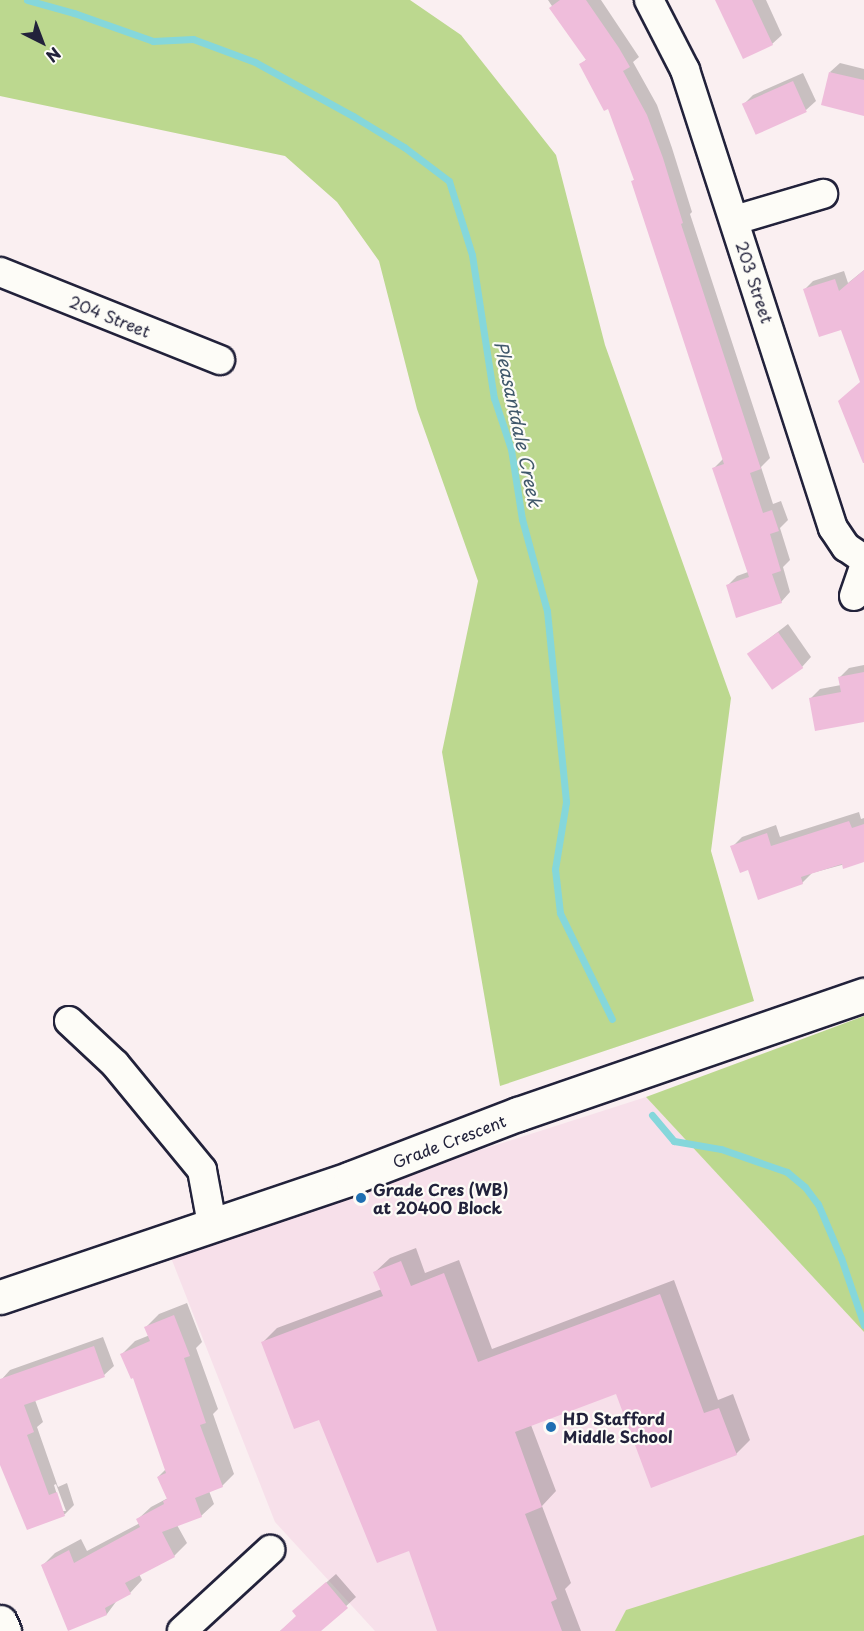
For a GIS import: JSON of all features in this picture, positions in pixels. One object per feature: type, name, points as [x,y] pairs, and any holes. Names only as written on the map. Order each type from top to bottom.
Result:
[{"type":"street","name":"203 Street","points":[[649,0],[685,70],[833,528],[846,547],[864,559]]},
{"type":"street","points":[[735,220],[823,194]]},
{"type":"street","name":"204 Street","points":[[0,272],[220,360]]},
{"type":"street","points":[[854,596],[864,567]]},
{"type":"street","name":"Grade Crescent","points":[[0,1297],[351,1178],[514,1116],[864,995]]},
{"type":"street","points":[[69,1021],[116,1064],[202,1170],[212,1224]]},
{"type":"street","points":[[182,1631],[270,1550]]},
{"type":"street","points":[[0,1622],[4,1631]]},
{"type":"shaded area","name":"HD Stafford Middle School","points":[[646,1097],[864,1332],[864,1631],[375,1631],[275,1522],[168,1250]]},
{"type":"green space","points":[[0,0],[410,0],[461,35],[556,155],[605,345],[731,698],[711,851],[754,1001],[500,1086],[442,752],[478,581],[417,409],[379,261],[337,202],[285,156],[0,96]]},
{"type":"green space","points":[[864,1016],[864,1332],[646,1097]]},
{"type":"green space","points":[[864,1535],[864,1631],[615,1631],[626,1610]]},
{"type":"building","points":[[560,0],[586,0],[630,67],[623,71],[647,115],[663,158],[683,223],[681,224],[761,469],[750,473],[763,513],[772,510],[779,531],[770,534],[781,571],[772,574],[782,603],[736,618],[726,585],[749,577],[712,468],[724,464],[631,181],[634,180],[608,109],[604,111],[579,64],[586,60],[549,8]]},
{"type":"building","points":[[715,0],[752,0],[773,45],[743,59]]},
{"type":"building","points":[[829,72],[864,80],[864,116],[821,105]]},
{"type":"building","points":[[793,81],[807,112],[756,135],[742,104]]},
{"type":"building","points":[[864,270],[863,463],[838,401],[860,382],[841,330],[819,337],[803,289],[835,279],[839,291]]},
{"type":"building","points":[[778,632],[803,668],[772,690],[747,654]]},
{"type":"building","points":[[864,672],[864,722],[815,731],[809,698],[841,692],[838,677]]},
{"type":"building","points":[[849,821],[852,828],[864,824],[864,862],[843,869],[842,864],[801,877],[803,884],[758,900],[748,870],[740,873],[730,846],[767,833],[771,846]]},
{"type":"building","points":[[401,1261],[411,1286],[444,1273],[478,1362],[660,1294],[704,1413],[719,1408],[737,1455],[651,1488],[616,1394],[515,1432],[542,1507],[525,1514],[557,1599],[551,1602],[562,1631],[437,1631],[409,1551],[377,1563],[319,1420],[294,1429],[261,1342],[383,1296],[373,1272]]},
{"type":"building","points":[[174,1315],[190,1356],[184,1358],[206,1423],[200,1425],[223,1487],[195,1498],[202,1517],[162,1532],[175,1557],[125,1583],[131,1594],[105,1608],[107,1615],[68,1631],[41,1565],[69,1550],[74,1563],[140,1527],[136,1519],[164,1504],[163,1501],[167,1499],[157,1477],[166,1473],[133,1378],[131,1379],[120,1354],[150,1341],[144,1327]]},
{"type":"building","points":[[94,1346],[105,1377],[24,1405],[34,1432],[27,1435],[49,1495],[57,1492],[65,1516],[27,1530],[0,1465],[0,1379]]},
{"type":"building","points":[[326,1582],[348,1608],[321,1631],[280,1631],[296,1616],[292,1611]]},
{"type":"waterway","name":"Pleasantdale Creek","points":[[27,0],[74,13],[153,41],[193,39],[255,62],[404,147],[449,181],[472,255],[494,398],[511,449],[522,519],[547,611],[566,802],[555,869],[560,913],[612,1019]]},
{"type":"waterway","name":"Pleasantdale Creek","points":[[652,1115],[674,1141],[721,1149],[787,1172],[805,1187],[818,1204],[841,1258],[864,1325]]},
{"type":"place","name":"Grade Cres (WB) at 20400 Block","points":[[361,1198]]},
{"type":"place","name":"HD Stafford Middle School","points":[[551,1427]]}]
